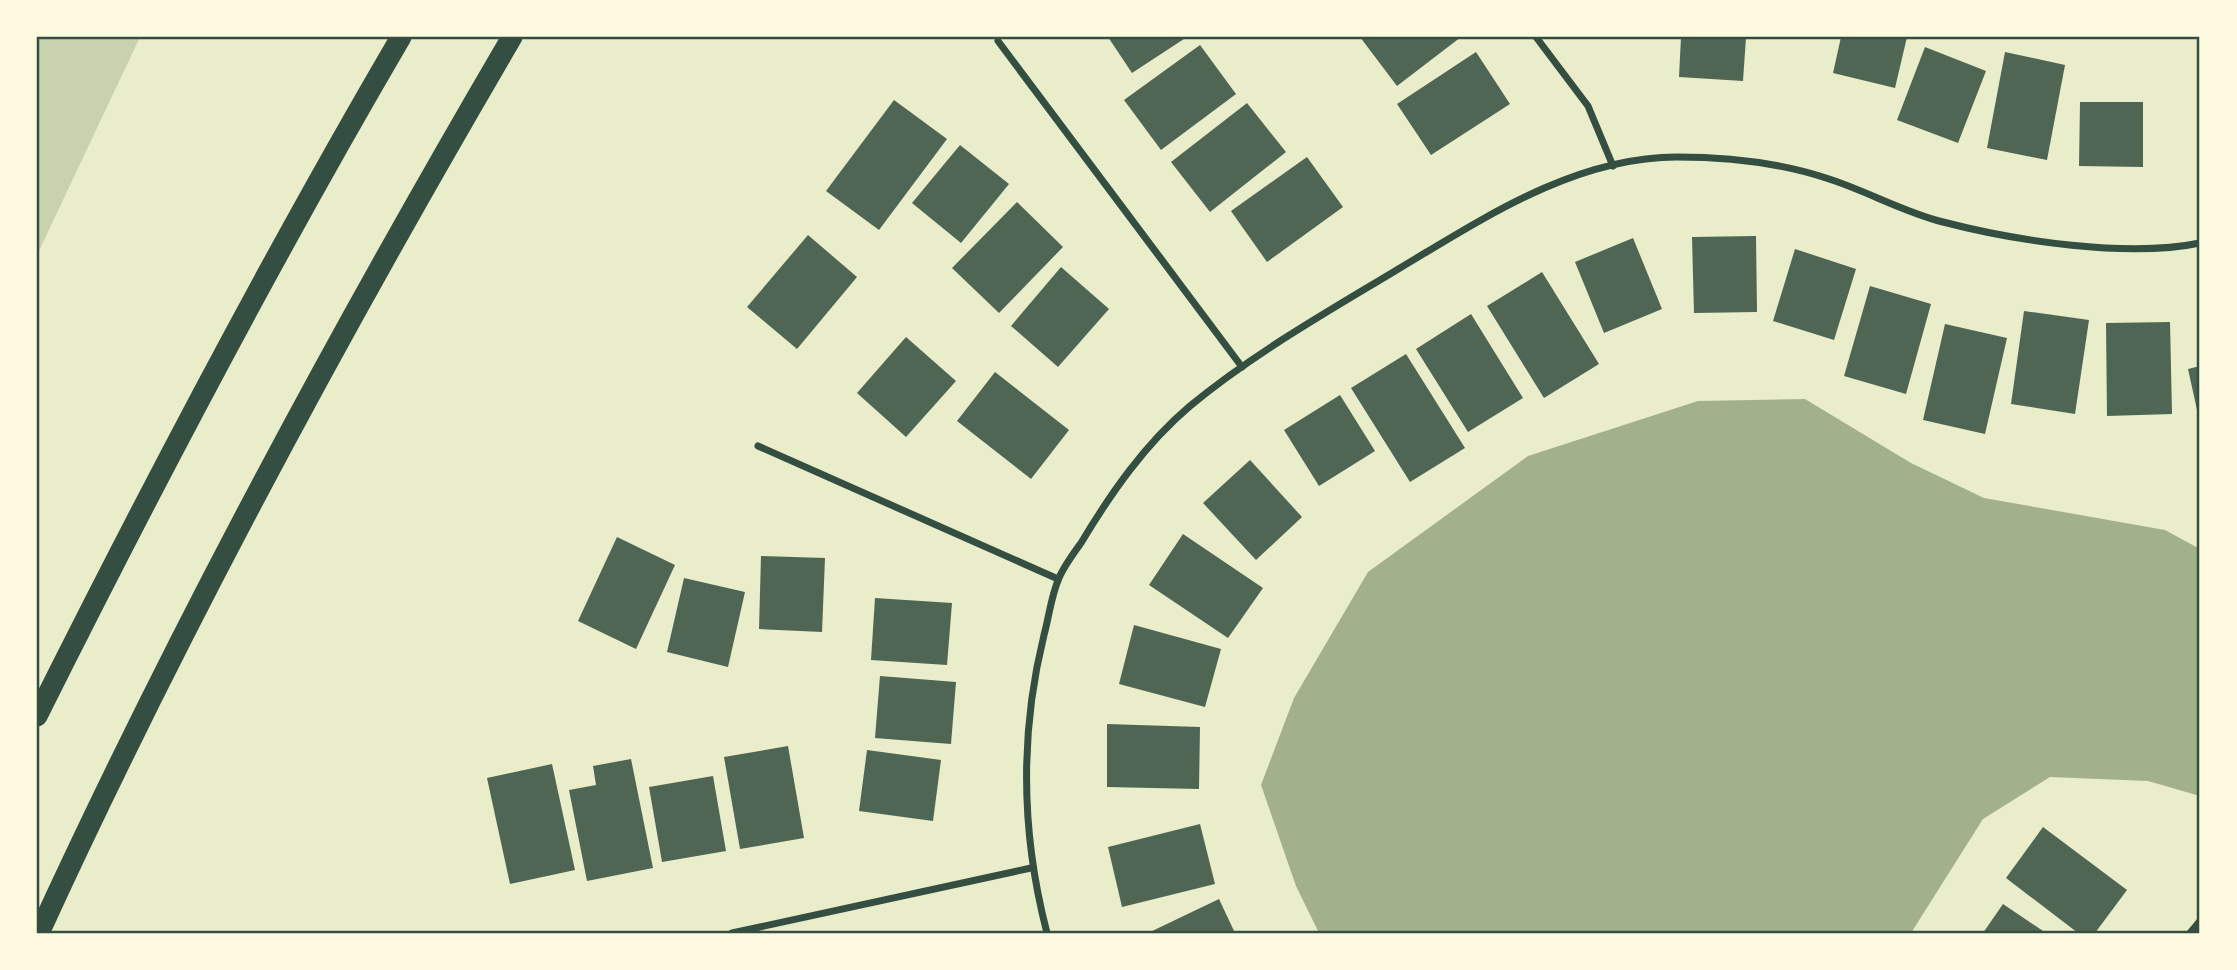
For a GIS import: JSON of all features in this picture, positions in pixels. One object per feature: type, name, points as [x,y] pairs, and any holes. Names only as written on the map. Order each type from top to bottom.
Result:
[{"type":"highway","points":[[37,716],[156,479],[321,174],[401,37]]},
{"type":"highway","points":[[39,933],[240,523],[404,221],[512,37]]},
{"type":"street","points":[[1536,37],[1588,106],[1613,166]]},
{"type":"street","points":[[998,41],[1242,367]]},
{"type":"street","points":[[1047,933],[1031,868],[1026,799],[1028,730],[1035,673],[1058,579],[1105,502],[1134,464],[1189,407],[1242,367],[1336,307],[1507,205],[1574,177],[1613,166],[1671,157],[1752,160],[1827,178],[1943,222],[2126,250],[2170,249],[2200,243]]},
{"type":"street","points":[[758,446],[1058,579]]},
{"type":"street","points":[[732,933],[1031,868]]},
{"type":"street","points":[[2190,933],[2200,921]]},
{"type":"shaded area","points":[[37,37],[140,37],[37,255]]},
{"type":"shaded area","points":[[1805,399],[1911,463],[1984,498],[2165,530],[2200,549],[2200,796],[2148,781],[2050,777],[1983,819],[1911,933],[1319,933],[1296,886],[1261,785],[1294,698],[1368,572],[1528,456],[1698,401]]},
{"type":"building","points":[[1108,37],[1187,37],[1132,73]]},
{"type":"building","points":[[1360,37],[1461,37],[1397,86]]},
{"type":"building","points":[[1681,37],[1746,37],[1743,81],[1679,77]]},
{"type":"building","points":[[1841,37],[1907,37],[1895,88],[1833,73]]},
{"type":"building","points":[[1200,45],[1236,94],[1161,150],[1124,100]]},
{"type":"building","points":[[1925,47],[1986,71],[1958,143],[1897,120]]},
{"type":"building","points":[[1476,52],[1510,104],[1431,155],[1397,104]]},
{"type":"building","points":[[2005,52],[2065,65],[2047,160],[1987,148]]},
{"type":"building","points":[[894,100],[947,139],[879,230],[826,191]]},
{"type":"building","points":[[2080,102],[2143,102],[2143,167],[2079,166]]},
{"type":"building","points":[[1247,103],[1286,152],[1210,212],[1171,162]]},
{"type":"building","points":[[960,145],[1009,184],[961,243],[912,203]]},
{"type":"building","points":[[1307,157],[1343,207],[1267,262],[1231,211]]},
{"type":"building","points":[[1017,202],[1063,247],[999,313],[952,268]]},
{"type":"building","points":[[808,235],[857,277],[797,349],[747,307]]},
{"type":"building","points":[[1756,236],[1757,312],[1694,313],[1692,237]]},
{"type":"building","points":[[1633,238],[1662,309],[1604,333],[1575,262]]},
{"type":"building","points":[[1795,249],[1856,269],[1834,340],[1773,321]]},
{"type":"building","points":[[1061,267],[1109,309],[1058,367],[1011,326]]},
{"type":"building","points":[[1542,272],[1599,364],[1544,398],[1487,306]]},
{"type":"building","points":[[1870,286],[1931,304],[1906,394],[1844,376]]},
{"type":"building","points":[[2024,311],[2089,320],[2075,414],[2011,404]]},
{"type":"building","points":[[1471,314],[1523,398],[1468,432],[1416,349]]},
{"type":"building","points":[[2170,322],[2172,414],[2107,416],[2106,323]]},
{"type":"building","points":[[1945,324],[2007,338],[1985,434],[1923,420]]},
{"type":"building","points":[[906,337],[956,381],[906,437],[857,393]]},
{"type":"building","points":[[1406,354],[1465,448],[1410,482],[1351,388]]},
{"type":"building","points":[[2200,366],[2200,419],[2199,419],[2188,369]]},
{"type":"building","points":[[995,372],[1069,430],[1031,479],[957,421]]},
{"type":"building","points":[[1340,395],[1375,451],[1319,486],[1284,430]]},
{"type":"building","points":[[1250,460],[1302,517],[1256,560],[1203,503]]},
{"type":"building","points":[[1183,534],[1263,588],[1228,638],[1149,585]]},
{"type":"building","points":[[617,537],[675,565],[636,649],[578,621]]},
{"type":"building","points":[[761,556],[825,558],[822,632],[759,629]]},
{"type":"building","points":[[684,578],[745,592],[728,667],[667,652]]},
{"type":"building","points":[[875,598],[952,603],[947,665],[871,660]]},
{"type":"building","points":[[1134,625],[1221,649],[1205,707],[1119,684]]},
{"type":"building","points":[[880,676],[956,682],[951,744],[875,738]]},
{"type":"building","points":[[1107,724],[1200,727],[1199,789],[1107,787]]},
{"type":"building","points":[[788,746],[804,838],[740,849],[724,757]]},
{"type":"building","points":[[867,750],[941,760],[933,821],[859,811]]},
{"type":"building","points":[[631,759],[653,868],[587,881],[569,790],[596,785],[593,766]]},
{"type":"building","points":[[552,764],[575,870],[510,884],[487,778]]},
{"type":"building","points":[[713,776],[726,851],[662,862],[649,787]]},
{"type":"building","points":[[1200,824],[1215,884],[1122,907],[1108,847]]},
{"type":"building","points":[[2043,827],[2127,890],[2095,933],[2078,933],[2006,878]]},
{"type":"building","points":[[1219,899],[1235,933],[1148,933]]},
{"type":"building","points":[[2003,904],[2046,933],[1983,933]]}]
